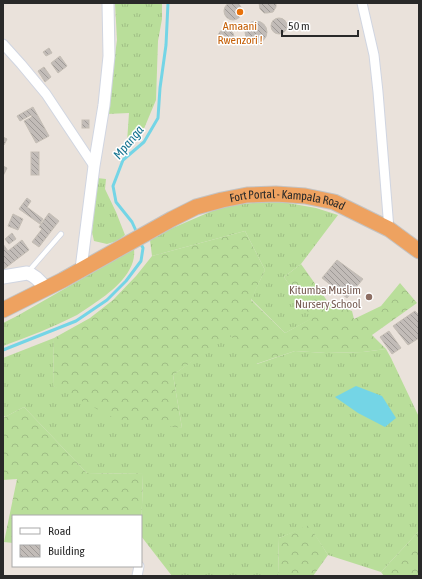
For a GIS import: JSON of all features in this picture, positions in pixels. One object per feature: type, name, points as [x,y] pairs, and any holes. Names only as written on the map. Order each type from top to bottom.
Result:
[{"type":"highway","name":"Fort Portal - Kampala Road","points":[[81,269],[196,207],[247,195],[276,194],[305,196],[334,202],[388,229],[419,251]]},
{"type":"highway","points":[[3,310],[46,289],[81,269]]},
{"type":"main road","points":[[3,277],[27,273],[34,276],[46,289]]},
{"type":"street","points":[[81,269],[94,166],[104,106],[109,56],[108,3]]},
{"type":"street","points":[[362,3],[374,55],[388,229]]},
{"type":"street","points":[[3,44],[46,94],[94,166]]},
{"type":"lane","points":[[27,273],[61,234]]},
{"type":"green space","points":[[115,3],[162,3],[162,19],[158,41],[156,100],[143,131],[121,153],[127,142],[129,113],[107,114],[117,40]]},
{"type":"green space","points":[[97,178],[106,179],[105,189],[125,235],[117,241],[107,244],[94,241],[92,232]]},
{"type":"green space","points":[[277,201],[316,208],[338,215],[301,264],[284,277],[313,318],[285,333],[251,299],[265,270],[245,231],[152,256],[150,240],[168,230],[226,205]]},
{"type":"green space","points":[[245,231],[265,270],[251,300],[285,333],[312,318],[284,277],[301,264],[328,302],[352,311],[354,319],[381,306],[400,283],[417,303],[372,335],[386,349],[363,352],[326,353],[295,351],[256,364],[230,335],[173,375],[182,428],[116,419],[53,386],[54,338],[90,318],[113,300],[136,276],[152,256]]},
{"type":"green space","points":[[134,249],[134,258],[127,274],[121,282],[99,300],[77,315],[40,332],[3,346],[3,323]]},
{"type":"green space","points":[[236,329],[257,364],[295,351],[326,353],[363,352],[386,349],[419,417],[419,531],[381,572],[328,555],[309,526],[279,538],[278,576],[172,576],[142,537],[143,474],[87,473],[24,407],[5,417],[3,414],[3,358],[54,338],[53,386],[182,428],[173,375]]},
{"type":"green space","points":[[24,407],[87,473],[143,474],[142,515],[12,515],[12,543],[4,542],[17,479],[3,480],[3,418]]},
{"type":"green space","points":[[309,525],[328,555],[313,576],[278,576],[279,538]]},
{"type":"green space","points":[[419,531],[419,576],[384,576],[381,572]]},
{"type":"water","points":[[356,386],[382,396],[396,418],[385,427],[358,413],[335,397]]},
{"type":"building","points":[[233,2],[239,5],[242,11],[239,17],[233,20],[227,17],[224,11],[227,5]]},
{"type":"building","points":[[259,3],[276,3],[276,7],[273,12],[264,13],[260,9]]},
{"type":"building","points":[[276,18],[282,18],[287,23],[285,32],[282,34],[276,34],[271,29],[271,23]]},
{"type":"building","points":[[256,21],[264,24],[267,32],[264,40],[256,43],[248,40],[245,32],[248,24]]},
{"type":"building","points":[[223,29],[229,29],[234,34],[232,43],[229,45],[223,45],[218,40],[218,34]]},
{"type":"building","points":[[49,48],[52,53],[46,56],[43,52]]},
{"type":"building","points":[[60,56],[67,66],[58,73],[51,63]]},
{"type":"building","points":[[44,67],[51,77],[45,82],[38,71]]},
{"type":"building","points":[[33,107],[49,136],[36,143],[24,121],[32,117],[31,115],[20,121],[17,116]]},
{"type":"building","points":[[82,120],[89,120],[89,128],[82,128]]},
{"type":"building","points":[[3,137],[7,139],[4,145],[3,145]]},
{"type":"building","points":[[31,152],[39,152],[39,175],[31,175]]},
{"type":"building","points":[[3,166],[7,168],[3,176]]},
{"type":"building","points":[[27,198],[31,201],[27,207],[43,219],[40,224],[19,209]]},
{"type":"building","points":[[49,213],[59,221],[39,247],[32,242],[42,229],[39,227]]},
{"type":"building","points":[[13,214],[23,219],[18,230],[8,226]]},
{"type":"building","points":[[12,233],[16,239],[9,244],[5,239]]},
{"type":"building","points":[[22,240],[29,250],[4,269],[3,244],[8,251]]},
{"type":"building","points":[[337,260],[363,279],[347,298],[322,278]]},
{"type":"building","points":[[415,311],[419,315],[419,338],[408,345],[393,326]]},
{"type":"building","points":[[389,331],[401,348],[392,354],[380,337]]},
{"type":"waterway","name":"Mpanga","points":[[137,233],[132,222],[116,202],[113,186],[123,160],[144,142],[158,118],[160,88],[166,45],[168,3]]},
{"type":"waterway","name":"Mpanga","points":[[3,350],[76,321],[107,300],[126,281],[141,261],[143,248],[140,242]]},
{"type":"place","name":"Amaani Rwenzori !","points":[[240,12]]},
{"type":"place","name":"Kitumba Muslim Nursery School","points":[[369,297]]}]
